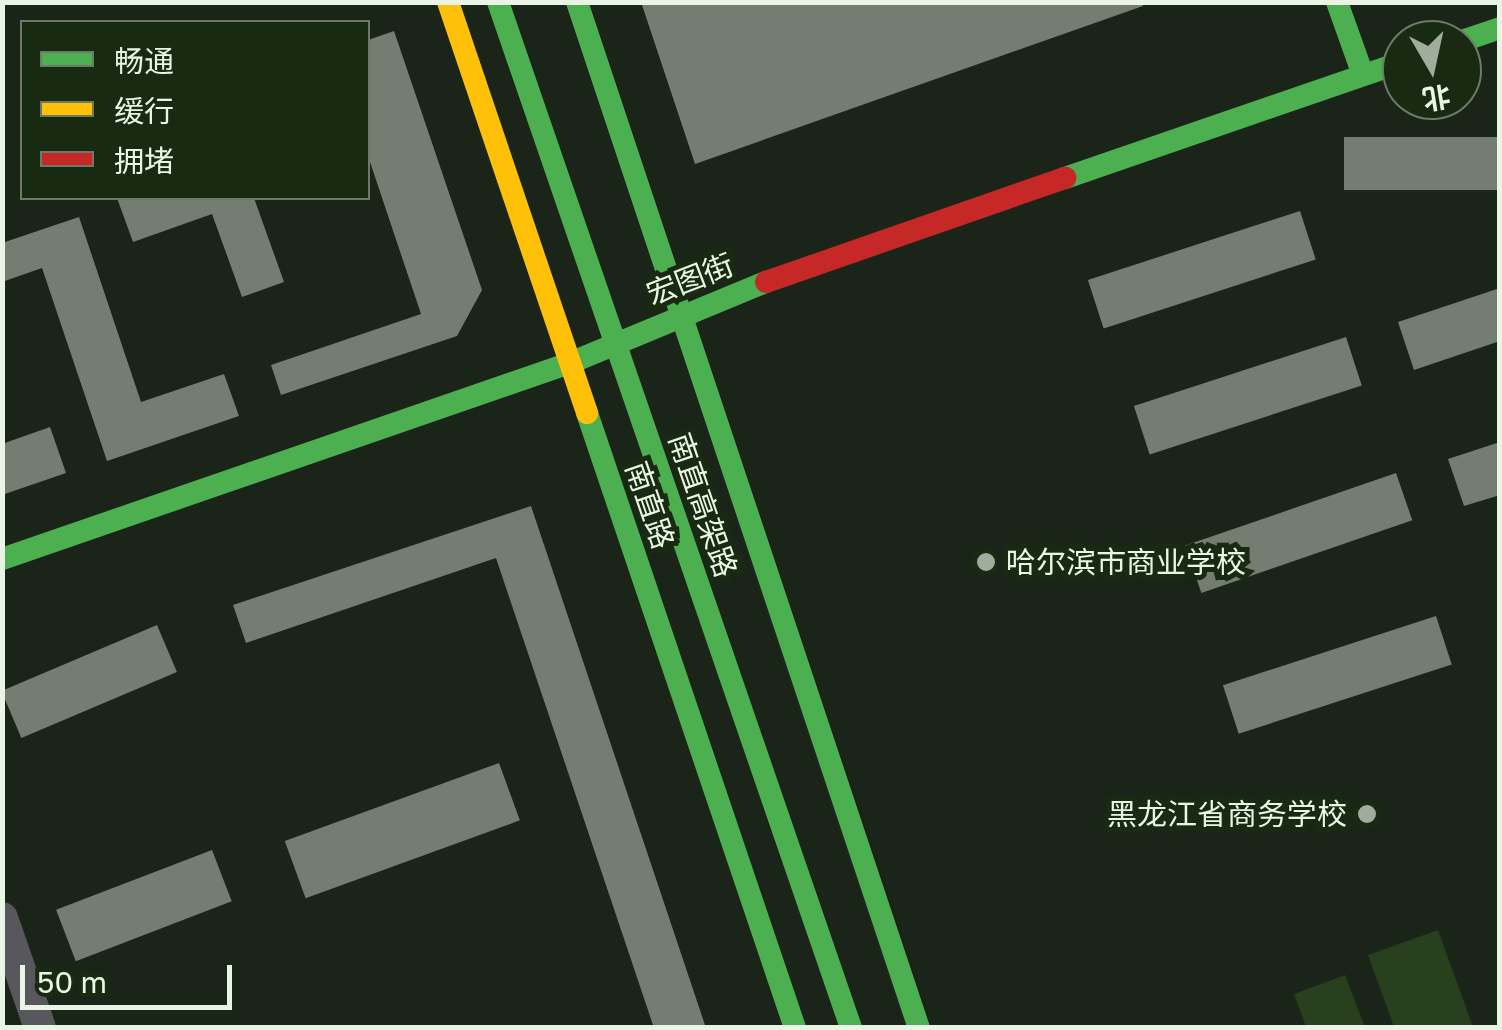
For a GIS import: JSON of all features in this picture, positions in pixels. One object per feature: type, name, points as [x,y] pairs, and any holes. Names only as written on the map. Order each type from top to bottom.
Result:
[{"type":"main road","name":"南直路","points":[[448,2],[795,1028]]},
{"type":"main road","name":"南直高架路","points":[[498,2],[851,1028]]},
{"type":"main road","points":[[577,2],[684,310],[920,1028]]},
{"type":"main road","points":[[1337,2],[1362,75]]},
{"type":"main road","name":"宏图街","points":[[2,559],[570,364],[684,310],[1382,68]]},
{"type":"main road","points":[[639,301],[658,356]]},
{"type":"street","points":[[2,918],[40,1028]]},
{"type":"green space","points":[[1438,930],[1473,1027],[1394,1027],[1368,955]]},
{"type":"green space","points":[[1345,975],[1365,1027],[1306,1027],[1294,994]]},
{"type":"building","points":[[641,2],[1142,2],[1143,6],[695,164]]},
{"type":"building","points":[[394,31],[482,290],[457,336],[281,395],[271,365],[421,314],[370,162],[370,39]]},
{"type":"building","points":[[1344,137],[1500,137],[1500,190],[1344,190]]},
{"type":"building","points":[[118,200],[255,200],[284,282],[242,297],[212,214],[133,242]]},
{"type":"building","points":[[1300,211],[1316,260],[1104,328],[1088,280]]},
{"type":"building","points":[[79,217],[141,402],[224,374],[239,416],[107,461],[42,268],[2,282],[2,243]]},
{"type":"building","points":[[1500,288],[1500,341],[1414,370],[1398,322]]},
{"type":"building","points":[[1346,337],[1362,386],[1150,454],[1134,406]]},
{"type":"building","points":[[50,427],[66,473],[2,495],[2,444]]},
{"type":"building","points":[[1500,442],[1500,495],[1464,506],[1448,459]]},
{"type":"building","points":[[1396,473],[1412,520],[1201,593],[1185,546]]},
{"type":"building","points":[[531,506],[706,1028],[654,1028],[496,558],[246,643],[233,605]]},
{"type":"building","points":[[1436,616],[1452,665],[1239,734],[1223,685]]},
{"type":"building","points":[[157,625],[177,672],[21,738],[2,691]]},
{"type":"building","points":[[499,763],[520,820],[306,898],[285,841]]},
{"type":"building","points":[[212,850],[232,901],[76,961],[56,910]]},
{"type":"traffic: fast","points":[[498,2],[851,1028]]},
{"type":"traffic: fast","points":[[577,2],[919,1028]]},
{"type":"traffic: fast","points":[[1337,2],[1363,75]]},
{"type":"traffic: fast","points":[[1482,34],[1500,28]]},
{"type":"traffic: fast","points":[[1065,178],[1382,69]]},
{"type":"traffic: fast","points":[[2,559],[570,363],[766,282]]},
{"type":"traffic: fast","points":[[587,413],[795,1028]]},
{"type":"traffic: slow","points":[[448,2],[587,413]]},
{"type":"traffic: jam","points":[[766,282],[1065,178]]},
{"type":"place","name":"哈尔滨市商业学校","points":[[986,562]]},
{"type":"place","name":"黑龙江省商务学校","points":[[1367,814]]}]
